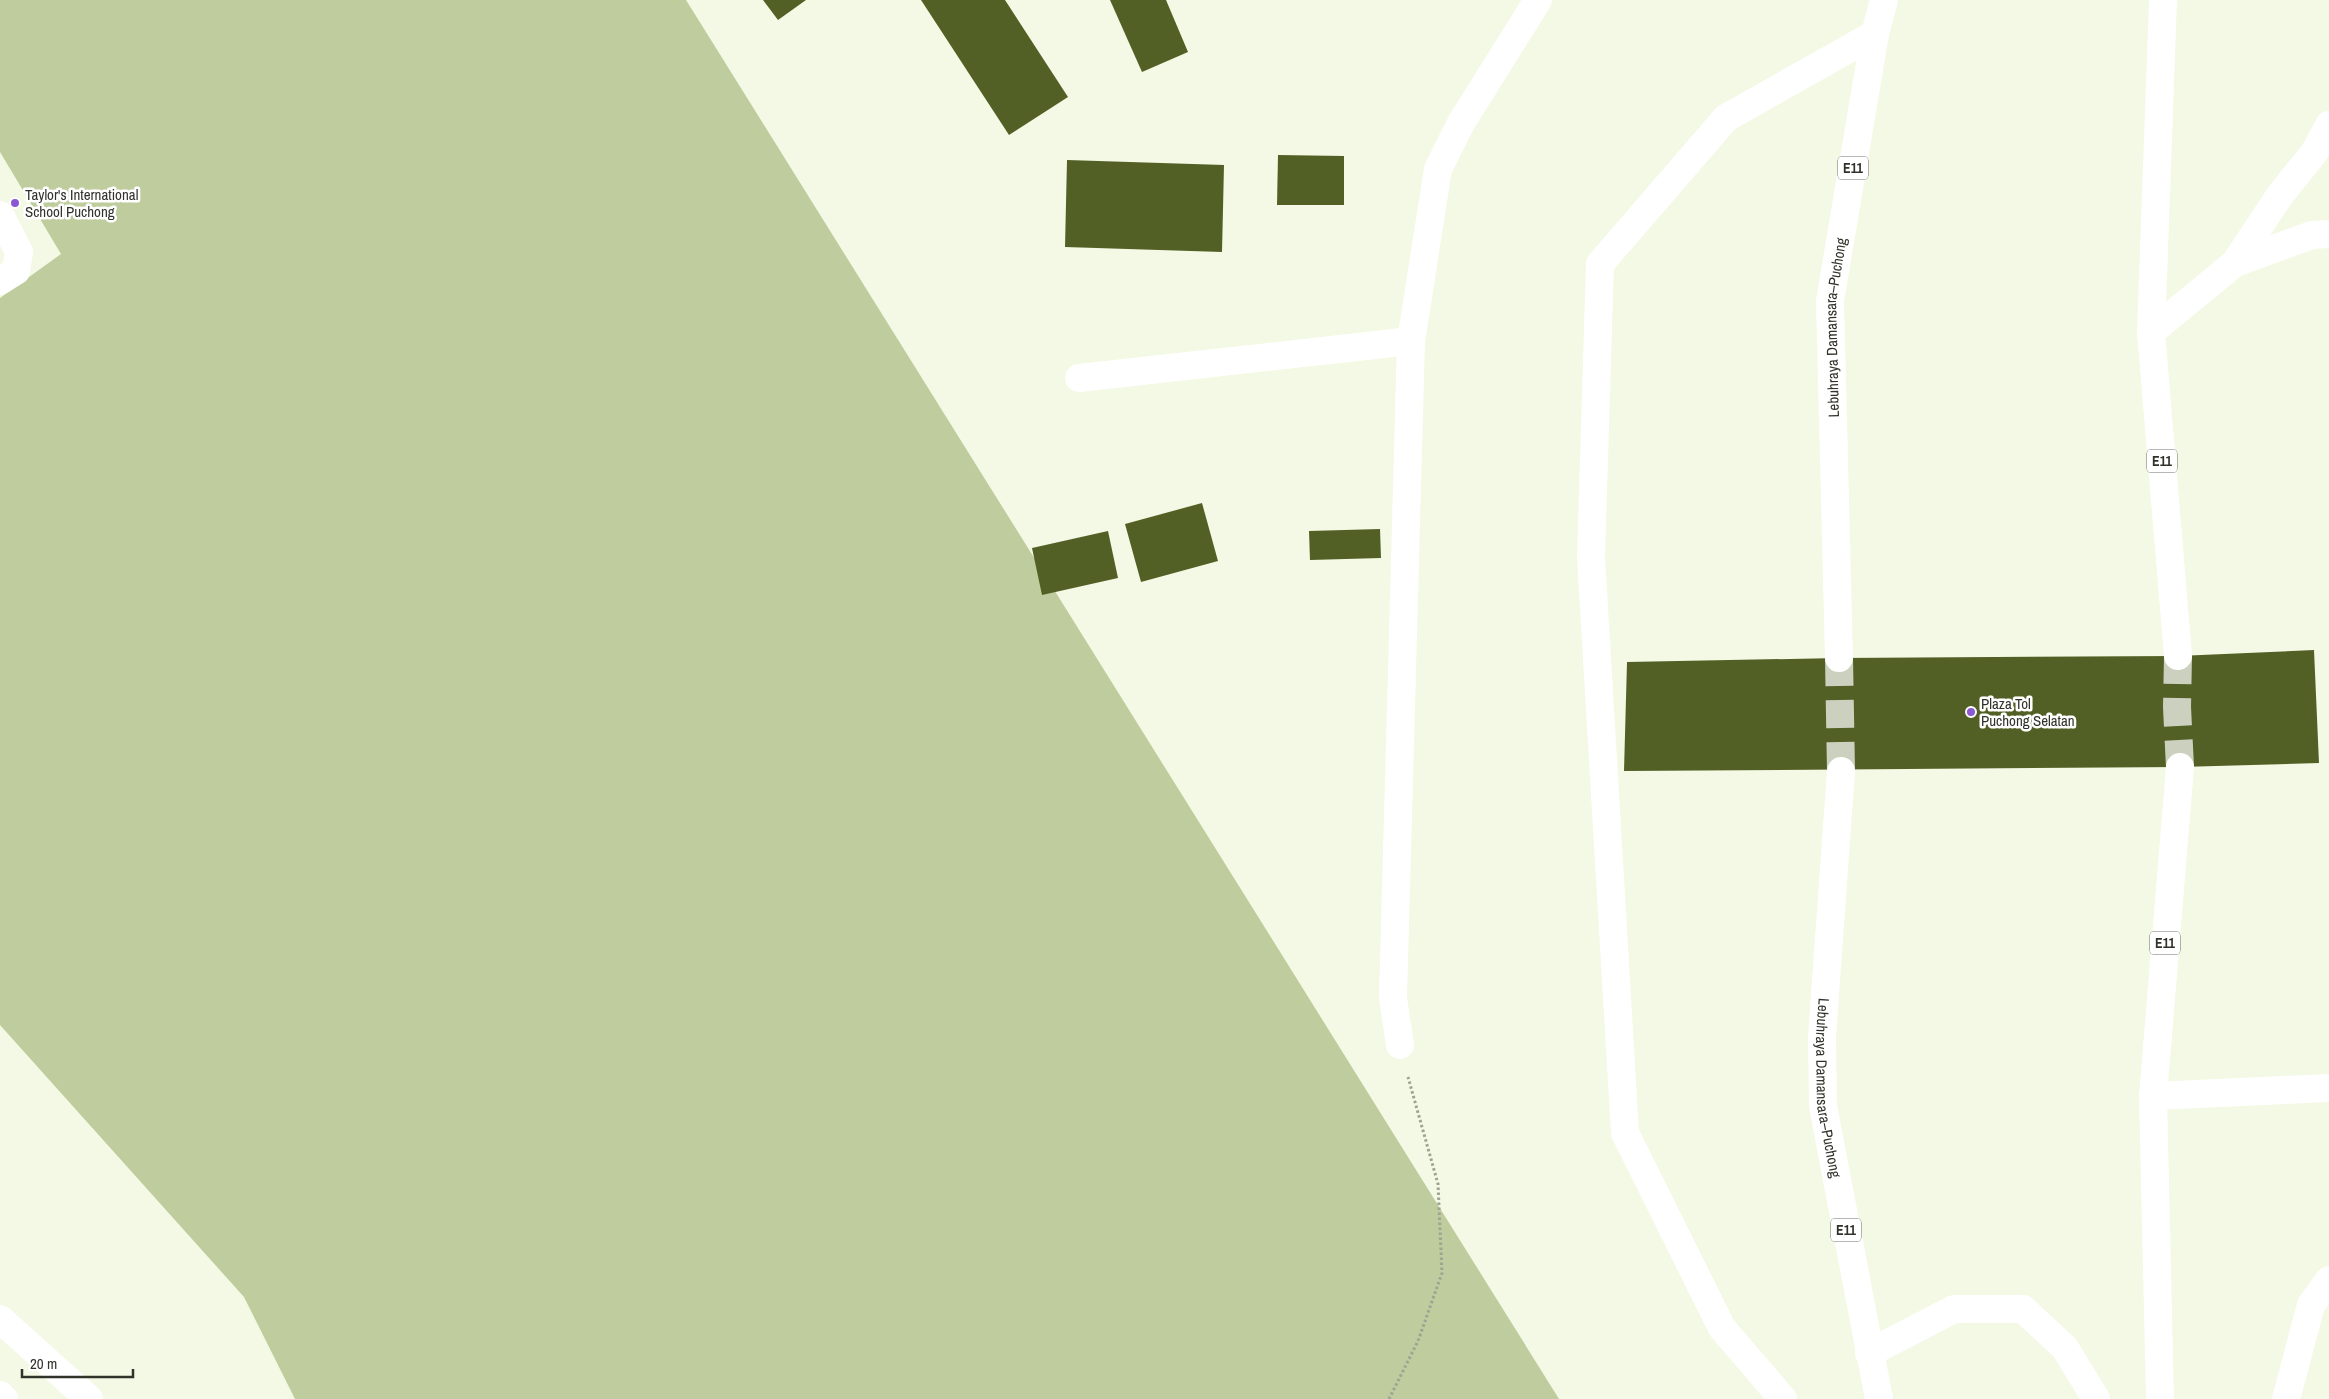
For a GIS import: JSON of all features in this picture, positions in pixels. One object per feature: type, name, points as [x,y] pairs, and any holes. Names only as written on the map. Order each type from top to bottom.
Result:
[{"type":"main road","points":[[1400,1045],[1393,998],[1411,341],[1438,169],[1461,123],[1538,0]]},
{"type":"main road","name":"Lebuhraya Damansara–Puchong","points":[[1839,658],[1830,301],[1875,34],[1884,0]]},
{"type":"main road","name":"E11","points":[[2163,0],[2151,332],[2178,656]]},
{"type":"main road","points":[[1783,1399],[1722,1328],[1625,1134],[1591,557],[1600,264],[1726,118],[1875,34]]},
{"type":"main road","points":[[2151,332],[2235,262],[2280,194],[2314,153],[2329,125]]},
{"type":"main road","points":[[0,215],[19,252],[16,270],[0,281]]},
{"type":"main road","points":[[2235,262],[2312,235],[2329,234]]},
{"type":"main road","points":[[1079,378],[1411,341]]},
{"type":"main road","name":"E11","points":[[2160,1399],[2153,1096],[2180,767]]},
{"type":"main road","name":"Lebuhraya Damansara–Puchong","points":[[1841,771],[1822,1036],[1823,1106],[1879,1399]]},
{"type":"main road","points":[[2153,1096],[2329,1088]]},
{"type":"main road","points":[[2286,1399],[2311,1305],[2329,1280]]},
{"type":"main road","points":[[1869,1353],[1954,1308],[2023,1309],[2065,1348],[2096,1399]]},
{"type":"main road","points":[[0,1319],[89,1399]]},
{"type":"main road","points":[[0,1395],[4,1399]]},
{"type":"path","points":[[1389,1399],[1418,1342],[1442,1273],[1438,1184],[1400,1045]]},
{"type":"green space","points":[[0,0],[686,0],[1559,1399],[295,1399],[244,1297],[0,1025],[0,298],[61,254],[0,152]]},
{"type":"building","points":[[763,0],[806,0],[778,20]]},
{"type":"building","points":[[921,0],[1005,0],[1068,97],[1009,135]]},
{"type":"building","points":[[1110,0],[1166,0],[1188,52],[1142,72]]},
{"type":"building","points":[[1278,155],[1344,156],[1344,205],[1277,205]]},
{"type":"building","points":[[1067,160],[1224,165],[1222,252],[1065,247]]},
{"type":"building","points":[[1202,503],[1218,561],[1141,582],[1125,524]]},
{"type":"building","points":[[1380,529],[1381,558],[1310,560],[1309,531]]},
{"type":"building","points":[[1108,531],[1118,578],[1042,595],[1032,548]]},
{"type":"building","name":"Plaza Tol Puchong Selatan","points":[[2314,650],[2319,763],[2180,767],[1624,771],[1627,662],[1839,658],[2178,656]]},
{"type":"tunnel","points":[[2178,656],[2177,707],[2180,767]]},
{"type":"tunnel","points":[[1839,658],[1841,771]]},
{"type":"place","name":"Taylor's International School Puchong","points":[[15,203]]},
{"type":"place","name":"Plaza Tol Puchong Selatan","points":[[1971,712]]}]
